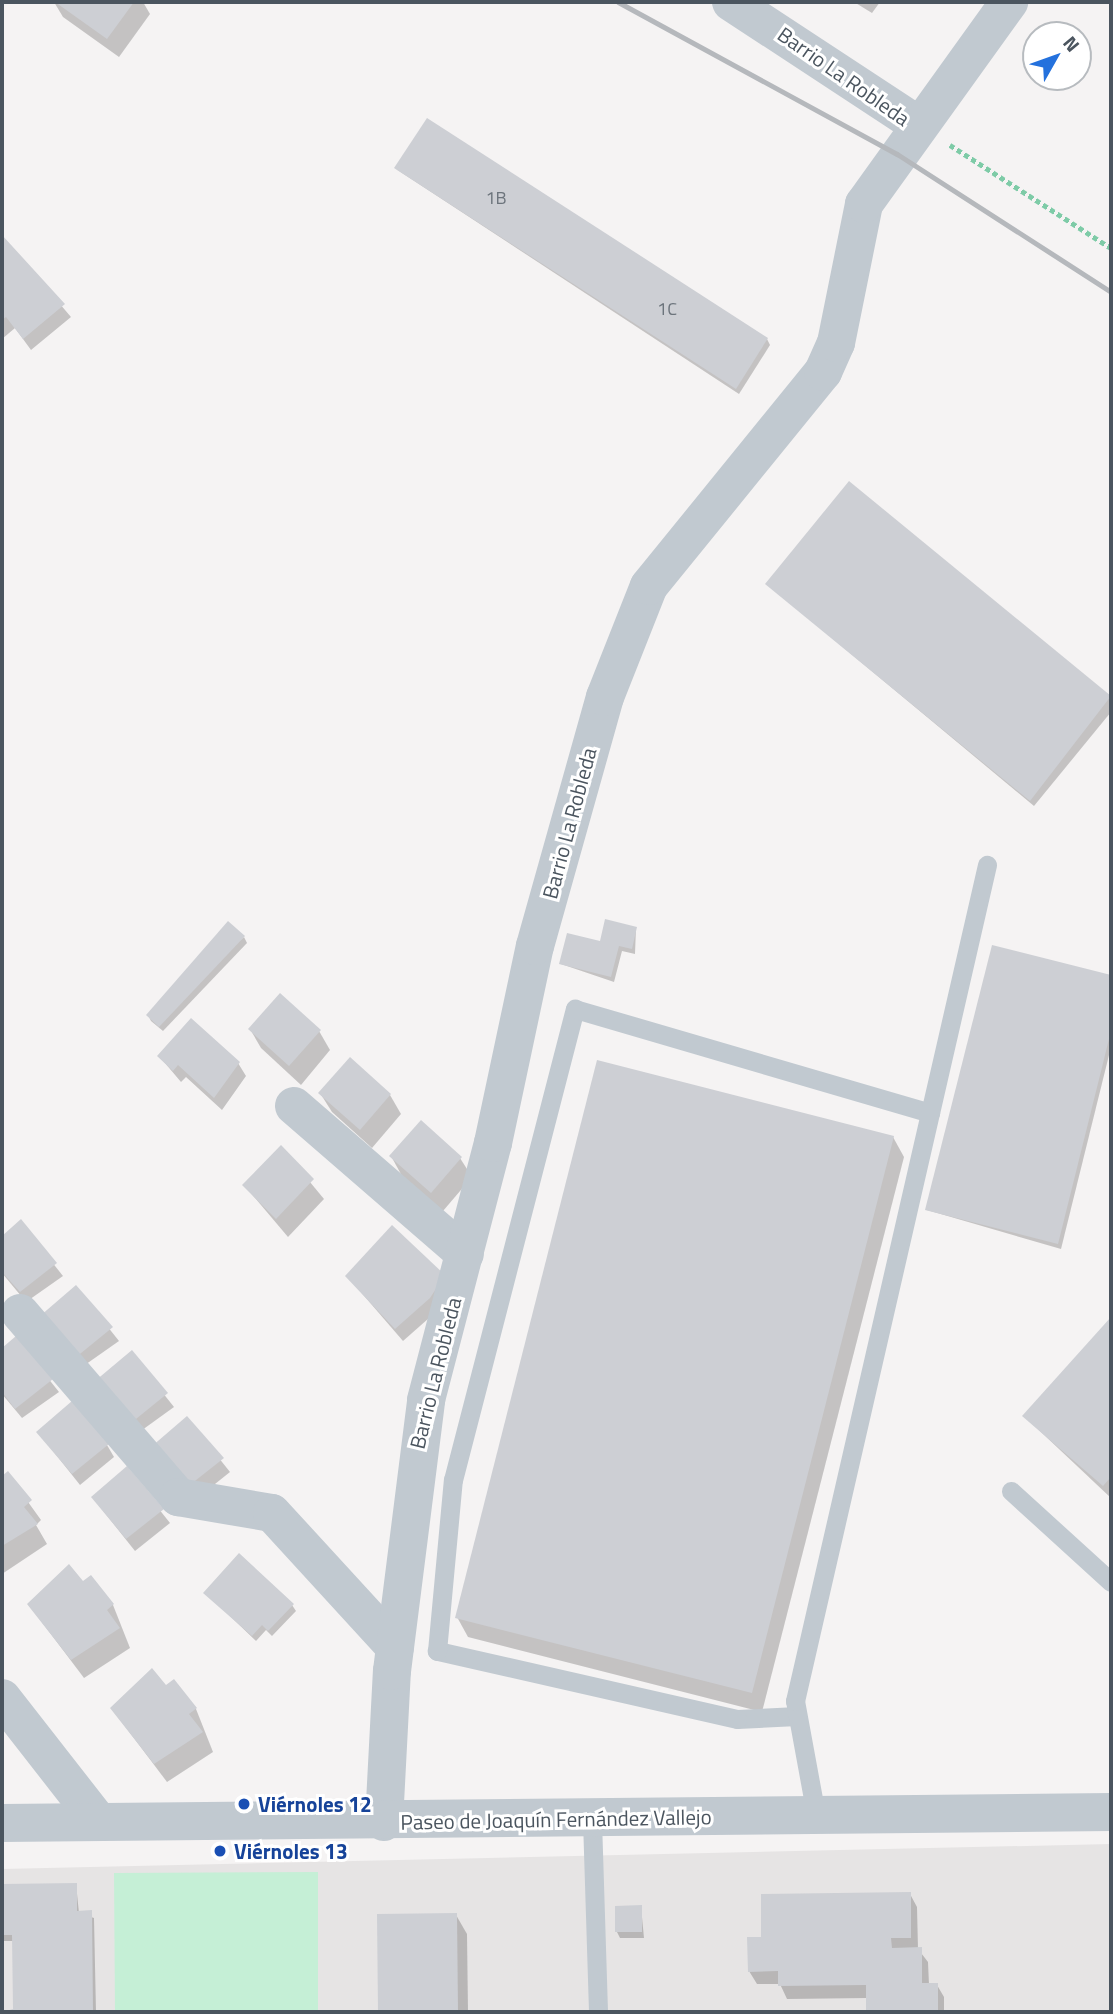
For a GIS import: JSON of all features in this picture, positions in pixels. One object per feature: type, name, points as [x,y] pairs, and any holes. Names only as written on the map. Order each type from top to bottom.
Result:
[{"type":"street","name":"Barrio La Robleda","points":[[384,1822],[395,1647],[413,1464],[465,1254],[535,946],[594,732],[649,586],[823,372],[836,343],[855,225],[917,124],[731,2]]},
{"type":"street","points":[[917,124],[1009,2]]},
{"type":"street","points":[[294,1106],[465,1254]]},
{"type":"street","points":[[20,1313],[178,1497],[272,1513],[395,1647]]},
{"type":"street","points":[[2,1698],[99,1822]]},
{"type":"street","name":"Paseo de Joaquín Fernández Vallejo","points":[[2,1824],[592,1820],[1111,1812]]},
{"type":"lane","points":[[816,1815],[794,1701],[987,865]]},
{"type":"lane","points":[[797,1716],[737,1719],[437,1651],[453,1480],[575,1009],[930,1113]]},
{"type":"lane","points":[[1011,1491],[1111,1582]]},
{"type":"lane","points":[[592,1820],[598,2012]]},
{"type":"path","points":[[917,124],[1111,248]]},
{"type":"shaded area","points":[[1111,1844],[1111,2012],[2,2012],[2,1869]]},
{"type":"green space","points":[[318,1872],[318,2012],[115,2012],[114,1873]]},
{"type":"building","points":[[55,2],[134,2],[107,39]]},
{"type":"building","points":[[427,118],[768,338],[736,389],[394,168]]},
{"type":"building","points":[[2,235],[65,304],[23,339],[6,317],[2,320]]},
{"type":"building","points":[[849,481],[1111,696],[1030,801],[765,584]]},
{"type":"building","points":[[605,919],[637,927],[632,949],[619,946],[611,977],[559,964],[567,933],[600,941]]},
{"type":"building","points":[[228,921],[245,936],[159,1027],[146,1015]]},
{"type":"building","points":[[992,945],[1111,975],[1111,1031],[1058,1244],[925,1210]]},
{"type":"building","points":[[280,993],[321,1030],[289,1066],[248,1029]]},
{"type":"building","points":[[191,1018],[240,1062],[214,1098],[178,1065],[173,1071],[157,1056]]},
{"type":"building","points":[[350,1057],[391,1094],[360,1130],[318,1093]]},
{"type":"building","points":[[597,1060],[894,1136],[752,1693],[455,1618]]},
{"type":"building","points":[[421,1120],[462,1157],[431,1193],[389,1156]]},
{"type":"building","points":[[281,1145],[314,1179],[276,1219],[242,1185]]},
{"type":"building","points":[[21,1219],[57,1263],[20,1292],[2,1272],[2,1236]]},
{"type":"building","points":[[392,1225],[445,1275],[430,1298],[395,1329],[345,1276]]},
{"type":"building","points":[[76,1285],[113,1327],[75,1358],[40,1316]]},
{"type":"building","points":[[1111,1317],[1111,1477],[1103,1486],[1022,1416]]},
{"type":"building","points":[[16,1336],[53,1379],[15,1409],[2,1392],[2,1348]]},
{"type":"building","points":[[132,1350],[168,1393],[131,1423],[95,1381]]},
{"type":"building","points":[[72,1401],[109,1444],[72,1474],[36,1432]]},
{"type":"building","points":[[187,1416],[224,1458],[186,1488],[151,1447]]},
{"type":"building","points":[[127,1466],[164,1509],[126,1539],[91,1497]]},
{"type":"building","points":[[8,1471],[32,1500],[24,1507],[38,1524],[2,1546],[2,1476]]},
{"type":"building","points":[[239,1553],[294,1604],[268,1631],[262,1625],[252,1636],[203,1593]]},
{"type":"building","points":[[69,1564],[83,1581],[91,1575],[114,1604],[107,1610],[120,1628],[71,1660],[27,1604]]},
{"type":"building","points":[[152,1668],[166,1685],[174,1679],[197,1708],[189,1714],[203,1732],[154,1764],[110,1708]]},
{"type":"building","points":[[77,1883],[77,1911],[92,1910],[93,2012],[2,2012],[13,2009],[12,1935],[2,1935],[2,1884]]},
{"type":"building","points":[[911,1892],[911,1938],[891,1938],[892,1948],[922,1947],[922,1983],[938,1983],[938,2012],[866,2012],[866,1985],[778,1986],[778,1971],[748,1972],[747,1937],[761,1937],[761,1894]]},
{"type":"building","points":[[642,1905],[642,1932],[615,1932],[615,1906]]},
{"type":"building","points":[[457,1913],[458,2012],[378,2012],[377,1914]]},
{"type":"railway","points":[[618,2],[897,154],[1111,292]]},
{"type":"place","name":"Viérnoles 12","points":[[244,1804]]},
{"type":"place","name":"Viérnoles 13","points":[[220,1851]]}]
